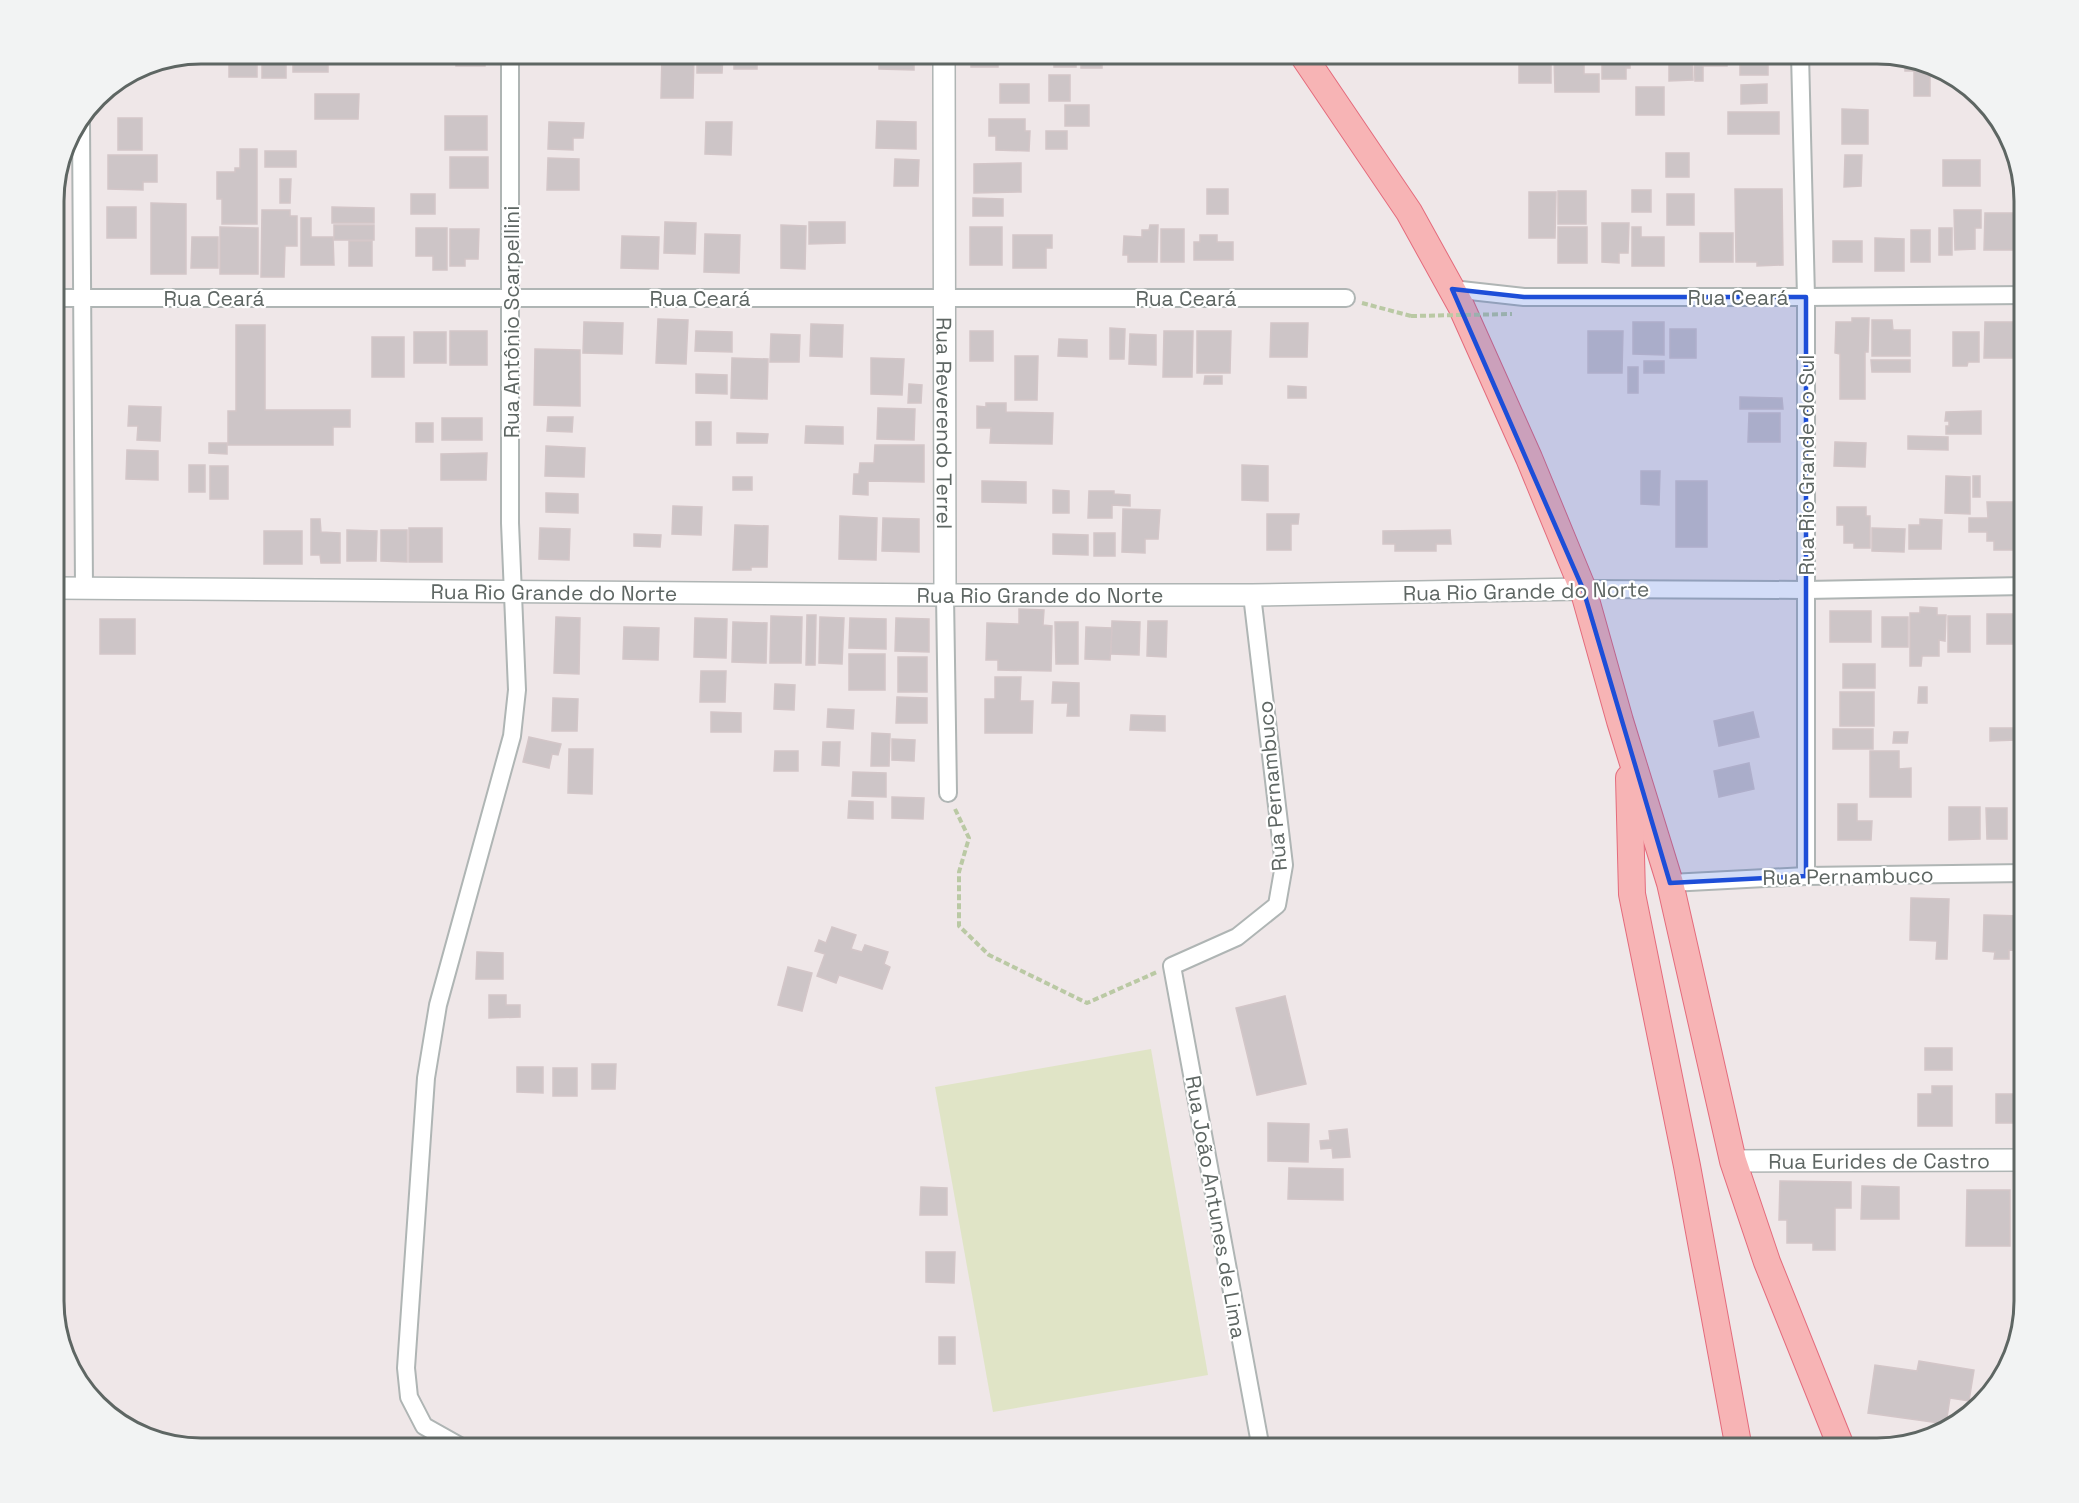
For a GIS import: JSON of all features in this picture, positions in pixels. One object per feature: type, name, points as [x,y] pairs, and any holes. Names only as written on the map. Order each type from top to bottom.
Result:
[{"type":"main road","points":[[1309,65],[1409,212],[1452,289],[1529,458],[1583,589],[1628,748],[1670,883],[1733,1161],[1767,1262],[1838,1438]]},
{"type":"main road","points":[[1628,748],[1632,894],[1687,1166],[1737,1438]]},
{"type":"street","name":"Rua Antônio Scarpellini","points":[[445,1438],[424,1426],[409,1397],[406,1368],[426,1078],[438,1005],[512,736],[518,690],[510,523],[510,65]]},
{"type":"street","name":"Rua Reverendo Terrel","points":[[944,65],[945,595],[948,793]]},
{"type":"street","name":"Rua Rio Grande do Sul","points":[[1800,65],[1806,297],[1806,876]]},
{"type":"street","points":[[81,137],[84,588]]},
{"type":"street","name":"Rua Ceará","points":[[1452,289],[1524,297],[2014,295]]},
{"type":"street","name":"Rua Ceará","points":[[65,298],[1346,298]]},
{"type":"street","name":"Rua Rio Grande do Norte","points":[[65,588],[945,595],[1252,595],[1583,589],[1806,590],[2014,586]]},
{"type":"street","name":"Rua Pernambuco","points":[[1172,966],[1237,937],[1277,905],[1284,865],[1252,595]]},
{"type":"street","name":"Rua Pernambuco","points":[[1670,883],[1806,876],[2014,873]]},
{"type":"street","name":"Rua João Antunes de Lima","points":[[1172,966],[1259,1438]]},
{"type":"street","name":"Rua Eurides de Castro","points":[[1733,1161],[2014,1160]]},
{"type":"path","points":[[1346,298],[1411,316],[1512,314]]},
{"type":"path","points":[[948,793],[969,838],[959,872],[959,926],[989,955],[1087,1003],[1172,966]]},
{"type":"highlighted area","points":[[1452,289],[1524,297],[1806,297],[1806,876],[1670,883],[1583,589]]},
{"type":"green space","points":[[1151,1049],[1208,1375],[993,1412],[935,1087]]},
{"type":"building","points":[[229,65],[257,65],[257,77],[229,77]]},
{"type":"building","points":[[262,65],[286,65],[286,78],[262,78]]},
{"type":"building","points":[[293,65],[328,65],[328,72],[293,72]]},
{"type":"building","points":[[456,65],[485,65],[485,66]]},
{"type":"building","points":[[662,65],[694,65],[693,98],[661,98]]},
{"type":"building","points":[[697,65],[722,65],[722,73],[697,73]]},
{"type":"building","points":[[734,65],[757,65],[757,69],[734,69]]},
{"type":"building","points":[[879,65],[914,65],[914,70],[879,69]]},
{"type":"building","points":[[971,65],[998,65],[998,67],[971,67]]},
{"type":"building","points":[[1054,65],[1076,65],[1076,67],[1054,67]]},
{"type":"building","points":[[1081,65],[1102,65],[1102,68],[1081,68]]},
{"type":"building","points":[[1519,65],[1551,65],[1551,83],[1519,83]]},
{"type":"building","points":[[1554,65],[1584,65],[1584,74],[1599,74],[1599,92],[1555,92]]},
{"type":"building","points":[[1602,65],[1630,65],[1630,68],[1626,68],[1626,79],[1602,79]]},
{"type":"building","points":[[1669,65],[1692,65],[1693,80],[1669,81]]},
{"type":"building","points":[[1694,65],[1727,65],[1703,66],[1703,81],[1695,81]]},
{"type":"building","points":[[1740,65],[1768,65],[1768,75],[1740,75]]},
{"type":"building","points":[[1905,68],[1913,69],[1930,76],[1930,96],[1914,96],[1914,71],[1905,71]]},
{"type":"building","points":[[1049,75],[1070,75],[1070,101],[1049,101]]},
{"type":"building","points":[[1000,84],[1029,84],[1029,103],[1000,103]]},
{"type":"building","points":[[1767,84],[1767,103],[1741,104],[1741,85]]},
{"type":"building","points":[[1636,87],[1664,87],[1664,115],[1636,115]]},
{"type":"building","points":[[315,94],[359,94],[358,119],[315,119]]},
{"type":"building","points":[[1065,105],[1089,105],[1089,126],[1065,126]]},
{"type":"building","points":[[1842,109],[1868,110],[1868,144],[1842,144]]},
{"type":"building","points":[[1728,112],[1779,112],[1779,134],[1728,134]]},
{"type":"building","points":[[445,116],[487,116],[487,150],[445,150]]},
{"type":"building","points":[[118,118],[142,118],[142,150],[118,150]]},
{"type":"building","points":[[989,119],[1025,119],[1025,131],[1030,131],[1029,151],[996,150],[996,136],[989,136]]},
{"type":"building","points":[[877,121],[916,122],[916,149],[876,148]]},
{"type":"building","points":[[549,122],[584,123],[583,138],[573,138],[573,150],[548,149]]},
{"type":"building","points":[[706,122],[732,122],[731,155],[705,154]]},
{"type":"building","points":[[1046,131],[1067,131],[1067,149],[1046,149]]},
{"type":"building","points":[[240,149],[257,149],[257,224],[222,224],[222,199],[217,199],[217,172],[235,172],[235,168],[240,168]]},
{"type":"building","points":[[265,151],[296,151],[296,167],[265,167]]},
{"type":"building","points":[[1666,153],[1689,153],[1689,177],[1666,177]]},
{"type":"building","points":[[108,155],[157,155],[157,182],[143,182],[143,190],[108,189]]},
{"type":"building","points":[[1845,155],[1862,155],[1861,186],[1844,187]]},
{"type":"building","points":[[450,157],[488,157],[488,188],[450,188]]},
{"type":"building","points":[[548,158],[579,159],[579,190],[547,190]]},
{"type":"building","points":[[895,159],[919,160],[918,186],[894,186]]},
{"type":"building","points":[[1943,160],[1980,160],[1980,186],[1943,186]]},
{"type":"building","points":[[1021,163],[1021,192],[974,193],[974,164]]},
{"type":"building","points":[[280,179],[291,179],[290,203],[280,203]]},
{"type":"building","points":[[1207,189],[1228,189],[1228,214],[1207,214]]},
{"type":"building","points":[[1735,189],[1782,189],[1783,265],[1757,266],[1757,262],[1736,262]]},
{"type":"building","points":[[1632,190],[1651,190],[1651,212],[1632,212]]},
{"type":"building","points":[[1558,191],[1586,191],[1586,224],[1558,224]]},
{"type":"building","points":[[1529,192],[1556,192],[1555,238],[1529,238]]},
{"type":"building","points":[[411,194],[435,194],[435,214],[411,214]]},
{"type":"building","points":[[1667,194],[1694,194],[1694,225],[1667,225]]},
{"type":"building","points":[[973,198],[1003,199],[1003,216],[973,216]]},
{"type":"building","points":[[151,203],[186,204],[186,274],[151,274]]},
{"type":"building","points":[[107,207],[136,207],[136,238],[107,238]]},
{"type":"building","points":[[332,207],[374,208],[374,223],[332,223]]},
{"type":"building","points":[[262,210],[290,210],[290,216],[297,216],[297,246],[285,246],[284,277],[261,277]]},
{"type":"building","points":[[1954,210],[1981,210],[1981,228],[1975,228],[1975,249],[1955,250]]},
{"type":"building","points":[[1985,213],[2014,213],[2014,250],[1984,250]]},
{"type":"building","points":[[301,218],[311,218],[311,237],[333,237],[334,265],[301,265]]},
{"type":"building","points":[[665,222],[696,223],[695,254],[664,253]]},
{"type":"building","points":[[809,222],[845,222],[845,243],[809,244]]},
{"type":"building","points":[[1602,223],[1629,223],[1628,253],[1619,253],[1619,263],[1602,262]]},
{"type":"building","points":[[334,225],[374,225],[374,240],[334,240]]},
{"type":"building","points":[[781,225],[806,226],[805,269],[781,268]]},
{"type":"building","points":[[1150,225],[1158,225],[1157,262],[1128,262],[1128,255],[1123,255],[1124,236],[1142,237],[1142,230],[1149,230]]},
{"type":"building","points":[[220,227],[258,228],[258,274],[220,274]]},
{"type":"building","points":[[970,227],[1002,227],[1002,265],[970,265]]},
{"type":"building","points":[[1558,227],[1587,227],[1587,263],[1558,263]]},
{"type":"building","points":[[1632,227],[1641,227],[1641,237],[1664,237],[1664,266],[1632,266]]},
{"type":"building","points":[[416,228],[447,228],[447,270],[433,270],[433,256],[416,256]]},
{"type":"building","points":[[1939,228],[1952,228],[1952,255],[1939,255]]},
{"type":"building","points":[[450,229],[479,229],[478,259],[465,259],[465,266],[450,266]]},
{"type":"building","points":[[1161,229],[1184,229],[1184,262],[1161,262]]},
{"type":"building","points":[[1911,230],[1930,230],[1930,262],[1911,262]]},
{"type":"building","points":[[1700,233],[1733,233],[1733,262],[1700,262]]},
{"type":"building","points":[[705,234],[740,235],[739,273],[704,272]]},
{"type":"building","points":[[1013,235],[1052,235],[1052,248],[1046,248],[1046,268],[1013,268]]},
{"type":"building","points":[[1200,235],[1217,235],[1217,242],[1233,242],[1233,260],[1194,260],[1194,242],[1200,242]]},
{"type":"building","points":[[622,236],[659,237],[658,269],[621,268]]},
{"type":"building","points":[[192,237],[218,237],[218,268],[191,268]]},
{"type":"building","points":[[1875,238],[1904,239],[1904,271],[1875,271]]},
{"type":"building","points":[[349,241],[372,241],[372,266],[349,266]]},
{"type":"building","points":[[1833,241],[1862,241],[1862,262],[1833,262]]},
{"type":"building","points":[[1852,318],[1869,318],[1868,352],[1865,352],[1865,399],[1840,399],[1840,354],[1835,353],[1836,322],[1852,322]]},
{"type":"building","points":[[658,319],[688,320],[686,364],[656,363]]},
{"type":"building","points":[[1872,320],[1892,320],[1893,330],[1910,330],[1910,356],[1872,356]]},
{"type":"building","points":[[584,322],[623,323],[622,354],[583,353]]},
{"type":"building","points":[[1633,322],[1664,322],[1664,355],[1633,354]]},
{"type":"building","points":[[1985,322],[2014,322],[2014,358],[1984,358]]},
{"type":"building","points":[[1271,323],[1308,323],[1307,357],[1270,357]]},
{"type":"building","points":[[811,324],[843,325],[842,357],[810,356]]},
{"type":"building","points":[[236,325],[265,325],[265,410],[350,410],[350,427],[333,427],[333,445],[228,445],[228,411],[236,411]]},
{"type":"building","points":[[1110,328],[1125,329],[1124,359],[1110,359]]},
{"type":"building","points":[[1670,329],[1696,329],[1696,358],[1670,358]]},
{"type":"building","points":[[450,331],[487,331],[487,365],[450,365]]},
{"type":"building","points":[[696,331],[732,332],[732,352],[695,351]]},
{"type":"building","points":[[970,331],[993,331],[993,361],[970,361]]},
{"type":"building","points":[[1164,331],[1193,331],[1192,377],[1163,377]]},
{"type":"building","points":[[1197,331],[1231,331],[1230,373],[1197,373]]},
{"type":"building","points":[[1588,331],[1623,331],[1622,373],[1588,373]]},
{"type":"building","points":[[414,332],[446,332],[446,363],[414,363]]},
{"type":"building","points":[[1953,332],[1979,332],[1979,362],[1968,362],[1967,366],[1953,366]]},
{"type":"building","points":[[771,334],[800,335],[799,362],[770,362]]},
{"type":"building","points":[[1130,334],[1156,335],[1156,365],[1129,364]]},
{"type":"building","points":[[372,337],[404,337],[404,377],[372,377]]},
{"type":"building","points":[[1059,339],[1087,340],[1087,357],[1058,356]]},
{"type":"building","points":[[535,349],[580,350],[580,406],[534,405]]},
{"type":"building","points":[[1015,356],[1038,356],[1037,400],[1015,400]]},
{"type":"building","points":[[732,358],[768,359],[767,399],[731,398]]},
{"type":"building","points":[[871,358],[904,359],[902,395],[871,394]]},
{"type":"building","points":[[1871,360],[1910,360],[1910,372],[1872,372]]},
{"type":"building","points":[[1644,361],[1664,361],[1664,373],[1644,373]]},
{"type":"building","points":[[1628,367],[1638,367],[1638,393],[1628,393]]},
{"type":"building","points":[[696,374],[727,375],[727,394],[696,393]]},
{"type":"building","points":[[1205,376],[1222,376],[1222,384],[1204,384]]},
{"type":"building","points":[[909,384],[922,385],[921,403],[908,403]]},
{"type":"building","points":[[1288,386],[1306,387],[1306,398],[1288,398]]},
{"type":"building","points":[[1740,397],[1782,398],[1783,409],[1740,409]]},
{"type":"building","points":[[986,403],[1006,403],[1006,412],[1053,413],[1052,444],[990,443],[991,428],[977,428],[977,406],[986,407]]},
{"type":"building","points":[[129,406],[161,407],[160,441],[137,440],[138,426],[128,426]]},
{"type":"building","points":[[878,408],[915,409],[914,440],[877,439]]},
{"type":"building","points":[[1981,411],[1981,434],[1946,434],[1949,421],[1945,421],[1946,412]]},
{"type":"building","points":[[1749,413],[1780,413],[1780,442],[1748,442]]},
{"type":"building","points":[[548,417],[573,417],[572,432],[547,431]]},
{"type":"building","points":[[442,418],[482,418],[482,440],[442,440]]},
{"type":"building","points":[[696,422],[711,422],[711,445],[696,445]]},
{"type":"building","points":[[416,423],[433,423],[433,442],[416,442]]},
{"type":"building","points":[[806,426],[843,427],[843,444],[805,443]]},
{"type":"building","points":[[737,433],[768,434],[767,443],[737,443]]},
{"type":"building","points":[[1908,436],[1948,437],[1948,450],[1908,449]]},
{"type":"building","points":[[1835,442],[1866,443],[1865,467],[1834,466]]},
{"type":"building","points":[[209,443],[227,443],[227,454],[209,453]]},
{"type":"building","points":[[875,445],[924,445],[924,482],[868,481],[868,495],[853,494],[854,474],[859,474],[860,463],[874,463]]},
{"type":"building","points":[[546,446],[585,448],[584,477],[545,476]]},
{"type":"building","points":[[127,450],[158,451],[158,480],[126,479]]},
{"type":"building","points":[[487,453],[486,480],[441,480],[441,454]]},
{"type":"building","points":[[189,465],[205,465],[205,492],[189,492]]},
{"type":"building","points":[[1242,465],[1268,466],[1268,501],[1242,500]]},
{"type":"building","points":[[210,466],[228,466],[228,499],[210,499]]},
{"type":"building","points":[[1641,471],[1660,471],[1659,505],[1641,504]]},
{"type":"building","points":[[1946,476],[1970,477],[1970,514],[1945,513]]},
{"type":"building","points":[[1973,476],[1980,476],[1980,497],[1973,497]]},
{"type":"building","points":[[733,477],[752,477],[752,490],[733,490]]},
{"type":"building","points":[[982,481],[1026,482],[1026,503],[982,502]]},
{"type":"building","points":[[1676,481],[1707,481],[1707,547],[1676,547]]},
{"type":"building","points":[[1053,490],[1069,491],[1069,513],[1053,513]]},
{"type":"building","points":[[1089,491],[1114,491],[1114,494],[1130,495],[1130,506],[1112,505],[1112,518],[1088,518]]},
{"type":"building","points":[[546,493],[578,494],[578,513],[546,512]]},
{"type":"building","points":[[1987,502],[2014,502],[2014,550],[1994,550],[1994,541],[1987,541],[1987,532],[1969,532],[1969,518],[1988,518]]},
{"type":"building","points":[[673,506],[702,507],[701,535],[672,534]]},
{"type":"building","points":[[1837,507],[1866,507],[1866,516],[1870,516],[1870,548],[1854,548],[1854,543],[1844,543],[1844,525],[1837,525]]},
{"type":"building","points":[[1123,509],[1160,510],[1158,539],[1145,539],[1145,553],[1122,552]]},
{"type":"building","points":[[1267,514],[1299,514],[1298,524],[1291,524],[1291,550],[1267,550]]},
{"type":"building","points":[[840,516],[877,518],[876,560],[839,559]]},
{"type":"building","points":[[883,518],[919,519],[919,552],[882,551]]},
{"type":"building","points":[[311,519],[320,519],[321,532],[340,533],[340,563],[321,563],[320,555],[311,555]]},
{"type":"building","points":[[1920,519],[1942,520],[1941,549],[1909,549],[1909,525],[1920,525]]},
{"type":"building","points":[[735,525],[768,526],[767,567],[733,570]]},
{"type":"building","points":[[409,528],[442,528],[442,562],[409,562]]},
{"type":"building","points":[[540,528],[570,529],[569,560],[539,559]]},
{"type":"building","points":[[1872,528],[1905,529],[1904,552],[1872,551]]},
{"type":"building","points":[[347,530],[377,531],[376,561],[347,561]]},
{"type":"building","points":[[381,530],[407,530],[407,562],[381,561]]},
{"type":"building","points":[[1450,530],[1451,544],[1436,544],[1436,551],[1395,551],[1395,544],[1383,544],[1383,531]]},
{"type":"building","points":[[264,531],[302,531],[302,564],[264,564]]},
{"type":"building","points":[[1094,533],[1115,533],[1115,556],[1094,556]]},
{"type":"building","points":[[634,534],[661,535],[660,547],[634,546]]},
{"type":"building","points":[[1053,534],[1088,535],[1088,555],[1053,554]]},
{"type":"building","points":[[1920,607],[1937,608],[1937,615],[1946,615],[1945,641],[1939,640],[1939,656],[1922,656],[1921,666],[1910,666],[1910,613],[1920,613]]},
{"type":"building","points":[[1019,609],[1044,610],[1043,625],[1052,626],[1051,671],[998,670],[998,660],[986,660],[987,623],[1019,624]]},
{"type":"building","points":[[1830,611],[1871,611],[1871,642],[1830,642]]},
{"type":"building","points":[[1987,614],[2014,614],[2014,644],[1987,644]]},
{"type":"building","points":[[807,615],[816,615],[815,665],[806,665]]},
{"type":"building","points":[[771,616],[802,617],[801,663],[770,663]]},
{"type":"building","points":[[1948,616],[1970,616],[1970,652],[1948,652]]},
{"type":"building","points":[[556,617],[580,618],[579,674],[554,673]]},
{"type":"building","points":[[820,617],[844,618],[842,664],[819,663]]},
{"type":"building","points":[[1882,617],[1908,617],[1908,647],[1882,647]]},
{"type":"building","points":[[695,618],[727,619],[726,658],[694,657]]},
{"type":"building","points":[[850,618],[886,619],[886,649],[849,648]]},
{"type":"building","points":[[896,618],[929,619],[929,652],[895,651]]},
{"type":"building","points":[[100,619],[135,619],[135,654],[100,654]]},
{"type":"building","points":[[1112,621],[1140,622],[1139,655],[1111,654]]},
{"type":"building","points":[[1148,621],[1167,621],[1166,657],[1147,656]]},
{"type":"building","points":[[733,622],[767,623],[766,663],[732,662]]},
{"type":"building","points":[[1055,622],[1078,622],[1078,664],[1056,664]]},
{"type":"building","points":[[624,627],[659,628],[658,660],[623,659]]},
{"type":"building","points":[[1086,627],[1112,628],[1110,660],[1085,659]]},
{"type":"building","points":[[849,654],[885,654],[885,690],[849,690]]},
{"type":"building","points":[[898,657],[927,657],[927,692],[898,692]]},
{"type":"building","points":[[1843,664],[1875,664],[1875,688],[1843,688]]},
{"type":"building","points":[[701,671],[726,671],[725,702],[700,702]]},
{"type":"building","points":[[995,677],[1021,677],[1020,701],[1033,701],[1032,733],[985,733],[985,699],[995,699]]},
{"type":"building","points":[[1053,682],[1079,683],[1079,716],[1067,716],[1068,703],[1052,703]]},
{"type":"building","points":[[775,684],[795,685],[794,710],[774,709]]},
{"type":"building","points":[[1919,687],[1927,687],[1927,703],[1918,703]]},
{"type":"building","points":[[1840,692],[1874,692],[1874,726],[1840,726]]},
{"type":"building","points":[[897,697],[927,698],[927,723],[896,723]]},
{"type":"building","points":[[553,698],[578,699],[577,731],[552,731]]},
{"type":"building","points":[[828,709],[854,710],[853,729],[827,727]]},
{"type":"building","points":[[711,712],[741,713],[741,732],[711,732]]},
{"type":"building","points":[[1753,712],[1759,737],[1719,746],[1714,721]]},
{"type":"building","points":[[1131,715],[1165,716],[1165,731],[1130,730]]},
{"type":"building","points":[[1990,728],[2014,728],[2014,740],[1990,741]]},
{"type":"building","points":[[1833,729],[1873,729],[1873,749],[1833,749]]},
{"type":"building","points":[[1894,732],[1908,732],[1907,743],[1893,743]]},
{"type":"building","points":[[872,733],[890,734],[889,766],[871,766]]},
{"type":"building","points":[[529,737],[561,744],[558,755],[552,754],[549,768],[523,762]]},
{"type":"building","points":[[892,739],[915,740],[914,761],[892,760]]},
{"type":"building","points":[[823,742],[840,742],[839,766],[822,765]]},
{"type":"building","points":[[569,749],[593,749],[592,794],[568,793]]},
{"type":"building","points":[[775,751],[798,751],[798,771],[774,771]]},
{"type":"building","points":[[1870,751],[1899,751],[1899,769],[1911,768],[1911,797],[1870,797]]},
{"type":"building","points":[[1749,763],[1754,789],[1719,797],[1714,771]]},
{"type":"building","points":[[853,772],[886,773],[886,797],[852,796]]},
{"type":"building","points":[[892,797],[924,798],[923,819],[892,818]]},
{"type":"building","points":[[849,801],[873,802],[873,819],[848,818]]},
{"type":"building","points":[[1838,804],[1857,804],[1857,821],[1872,821],[1871,840],[1838,840]]},
{"type":"building","points":[[1949,807],[1980,807],[1980,839],[1949,840]]},
{"type":"building","points":[[1986,808],[2007,808],[2007,839],[1987,839]]},
{"type":"building","points":[[1911,898],[1949,899],[1947,959],[1936,959],[1937,941],[1910,940]]},
{"type":"building","points":[[1984,915],[2014,916],[2014,950],[2009,950],[2009,959],[1994,959],[1995,952],[1983,951]]},
{"type":"building","points":[[832,927],[856,935],[851,949],[862,952],[865,945],[888,952],[884,964],[890,967],[882,989],[839,975],[836,983],[817,976],[825,954],[815,951],[819,940],[826,943]]},
{"type":"building","points":[[477,952],[503,953],[503,979],[476,979]]},
{"type":"building","points":[[788,967],[812,973],[802,1011],[778,1005]]},
{"type":"building","points":[[489,995],[506,995],[506,1005],[520,1005],[520,1017],[489,1018]]},
{"type":"building","points":[[1285,996],[1306,1084],[1257,1095],[1236,1008]]},
{"type":"building","points":[[1925,1048],[1952,1048],[1952,1070],[1925,1070]]},
{"type":"building","points":[[592,1064],[616,1064],[615,1089],[592,1089]]},
{"type":"building","points":[[517,1067],[543,1067],[543,1093],[517,1092]]},
{"type":"building","points":[[553,1068],[577,1068],[577,1096],[553,1096]]},
{"type":"building","points":[[1932,1086],[1952,1086],[1952,1126],[1918,1126],[1918,1094],[1932,1094]]},
{"type":"building","points":[[1996,1094],[2014,1094],[2014,1123],[1996,1123]]},
{"type":"building","points":[[1268,1123],[1309,1124],[1308,1162],[1268,1161]]},
{"type":"building","points":[[1347,1129],[1350,1157],[1333,1158],[1332,1148],[1321,1149],[1320,1141],[1330,1140],[1329,1131]]},
{"type":"building","points":[[1289,1168],[1343,1169],[1343,1200],[1288,1199]]},
{"type":"building","points":[[1780,1181],[1851,1182],[1851,1208],[1835,1208],[1835,1250],[1813,1250],[1813,1243],[1787,1243],[1787,1220],[1779,1220]]},
{"type":"building","points":[[1862,1186],[1899,1187],[1899,1219],[1861,1219]]},
{"type":"building","points":[[921,1187],[947,1188],[947,1215],[920,1215]]},
{"type":"building","points":[[1967,1190],[2010,1190],[2010,1246],[1966,1246]]},
{"type":"building","points":[[926,1252],[955,1252],[954,1283],[926,1282]]},
{"type":"building","points":[[939,1337],[955,1337],[955,1364],[939,1364]]},
{"type":"building","points":[[1919,1361],[1974,1370],[1969,1401],[1950,1398],[1947,1419],[1940,1423],[1868,1413],[1875,1365],[1917,1371]]}]
